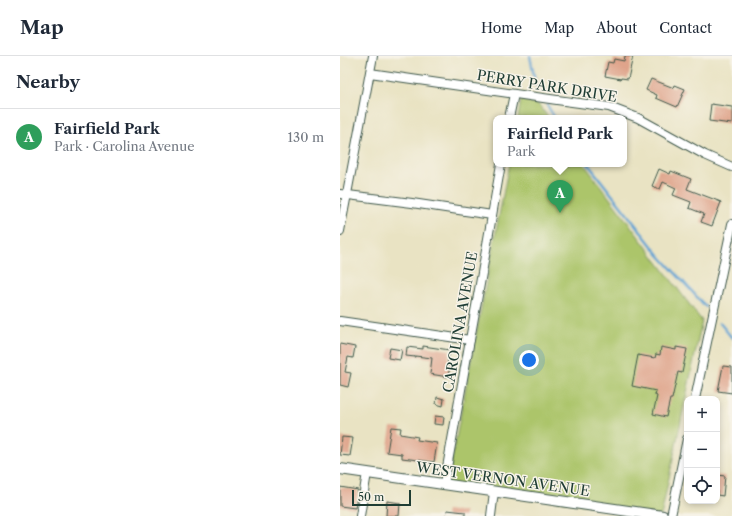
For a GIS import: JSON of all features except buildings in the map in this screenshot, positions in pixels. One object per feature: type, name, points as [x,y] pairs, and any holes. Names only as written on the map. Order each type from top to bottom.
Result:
[{"type":"main road","name":"WEST VERNON AVENUE","points":[[340,469],[663,516]]},
{"type":"street","points":[[340,231],[343,194],[373,56]]},
{"type":"street","name":"PERRY PARK DRIVE","points":[[370,73],[615,108],[638,118],[705,155],[732,167]]},
{"type":"street","points":[[510,115],[514,94]]},
{"type":"street","name":"CAROLINA AVENUE","points":[[444,484],[500,167]]},
{"type":"street","points":[[343,194],[492,215]]},
{"type":"street","points":[[696,396],[732,224]]},
{"type":"street","points":[[340,321],[470,340]]},
{"type":"street","points":[[671,516],[684,453]]},
{"type":"street","points":[[360,516],[367,473]]},
{"type":"street","points":[[491,516],[494,492]]},
{"type":"green space","points":[[521,100],[538,104],[547,115],[518,115]]},
{"type":"green space","points":[[508,167],[586,167],[702,321],[686,396],[684,396],[684,407],[661,516],[447,485]]},
{"type":"waterway","points":[[530,56],[536,86]]},
{"type":"waterway","points":[[547,105],[553,115]]},
{"type":"waterway","points":[[590,167],[659,255],[706,307]]},
{"type":"waterway","points":[[720,323],[732,338]]},
{"type":"place","name":"Fairfield Park","points":[[560,213]]}]
